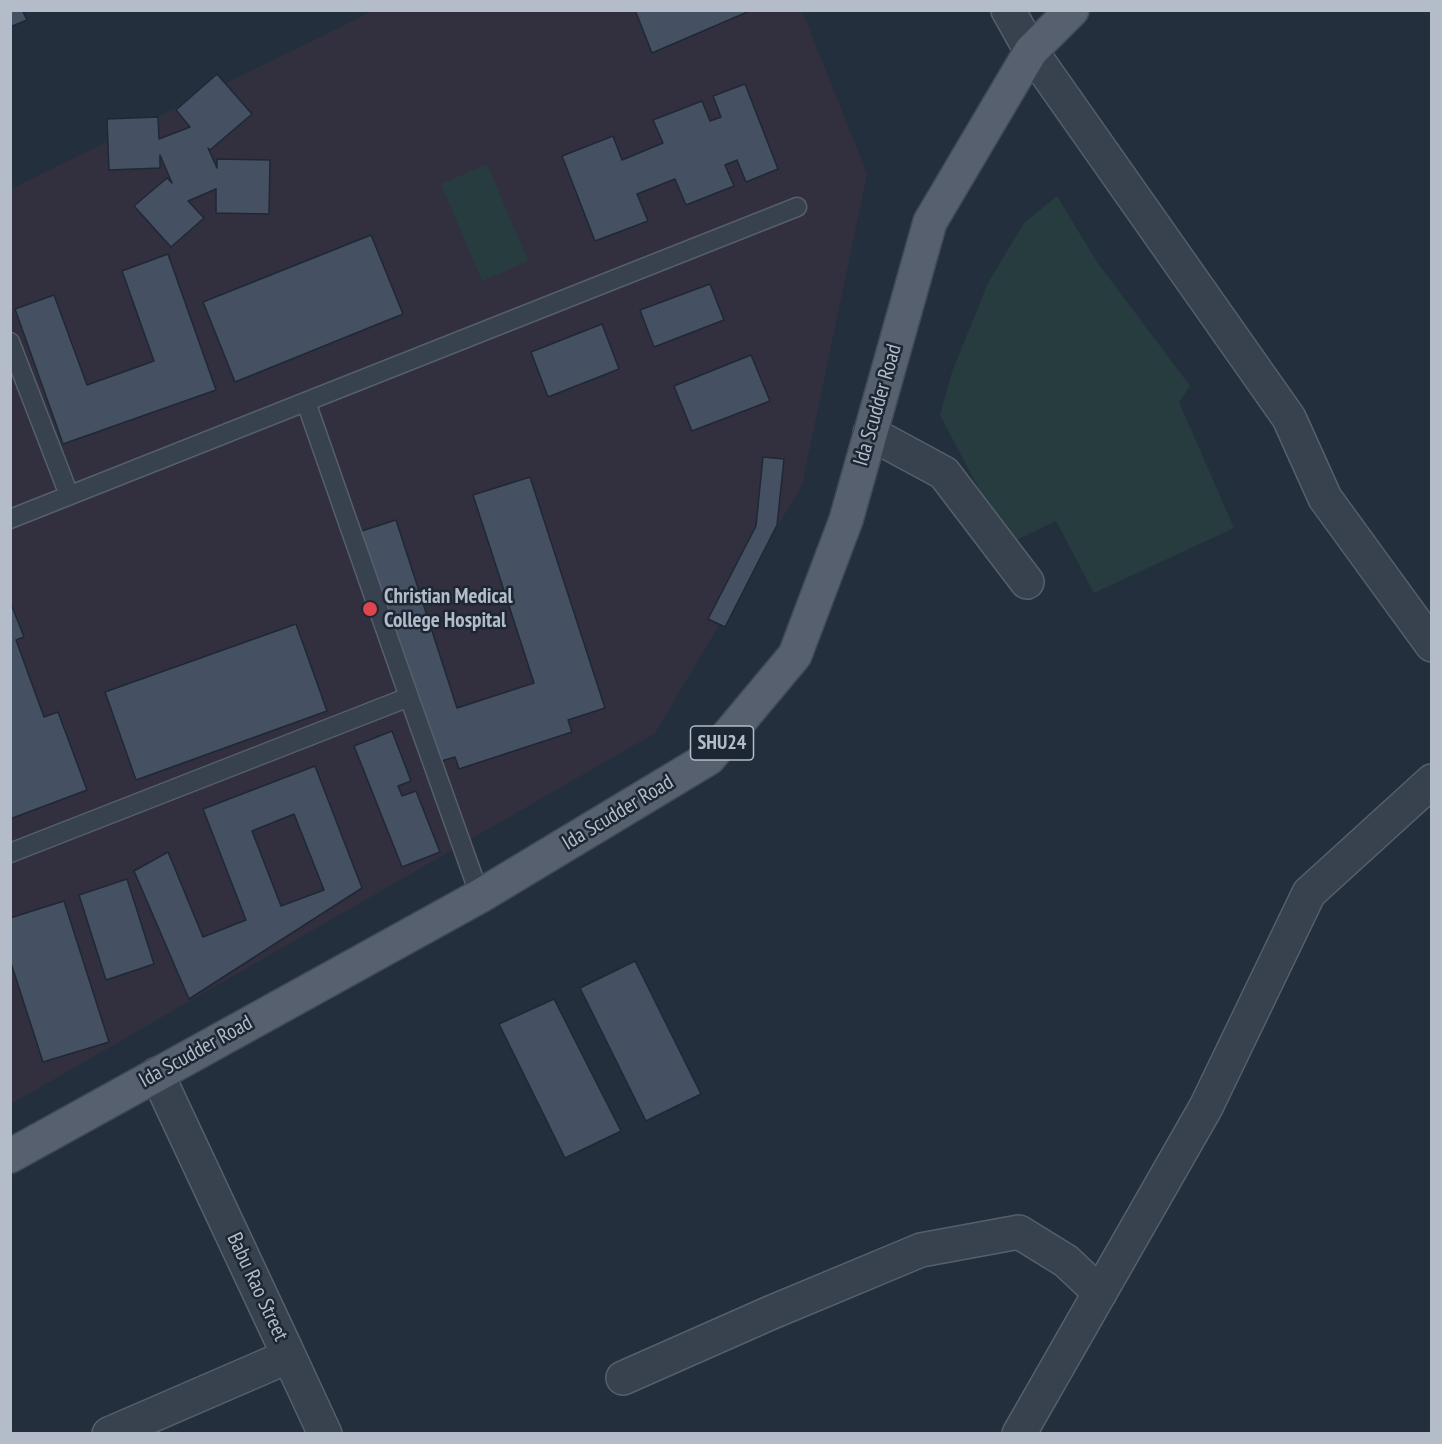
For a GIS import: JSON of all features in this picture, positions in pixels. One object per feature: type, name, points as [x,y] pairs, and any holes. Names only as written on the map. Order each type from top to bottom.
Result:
[{"type":"main road","name":"Ida Scudder Road","points":[[10,1156],[480,896],[709,758],[795,655],[846,520],[930,222],[1031,51],[1071,10]]},
{"type":"street","points":[[1008,10],[1031,51],[1289,418],[1325,498],[1431,645]]},
{"type":"street","points":[[870,433],[944,473],[1027,582]]},
{"type":"street","points":[[1020,1434],[1206,1107],[1309,893],[1431,781]]},
{"type":"street","name":"Babu Rao Street","points":[[109,1434],[289,1356],[157,1074]]},
{"type":"street","points":[[623,1378],[921,1250],[1019,1232],[1066,1261],[1100,1293]]},
{"type":"street","points":[[289,1356],[326,1434]]},
{"type":"lane","points":[[10,519],[797,207]]},
{"type":"lane","points":[[10,342],[69,495]]},
{"type":"lane","points":[[306,402],[480,896]]},
{"type":"lane","points":[[10,853],[409,697]]},
{"type":"shaded area","name":"Christian Medical College Hospital","points":[[373,11],[802,11],[867,174],[802,485],[655,733],[11,1104],[11,189]]},
{"type":"green space","points":[[487,164],[528,261],[482,281],[441,184]]},
{"type":"green space","points":[[1057,196],[1097,262],[1190,386],[1179,402],[1234,528],[1094,593],[1056,521],[1008,544],[940,415],[952,372],[988,283],[1024,223]]},
{"type":"building","points":[[10,10],[22,10],[27,20],[10,27]]},
{"type":"building","points":[[635,10],[752,10],[652,53]]},
{"type":"building","points":[[217,74],[252,114],[210,150],[208,148],[217,168],[217,159],[270,160],[269,214],[216,213],[216,189],[188,201],[204,218],[171,247],[134,206],[167,178],[172,183],[160,155],[160,168],[109,170],[107,119],[158,117],[159,139],[190,127],[176,110]]},
{"type":"building","points":[[745,84],[778,169],[746,182],[737,160],[725,165],[734,186],[686,205],[675,179],[637,194],[648,221],[595,241],[562,156],[613,136],[622,160],[663,143],[653,120],[702,101],[710,121],[721,117],[713,96]]},
{"type":"building","points":[[371,235],[403,314],[235,382],[203,302]]},
{"type":"building","points":[[168,254],[216,390],[63,444],[15,309],[54,295],[87,385],[154,361],[122,271]]},
{"type":"building","points":[[710,284],[724,320],[654,347],[640,310]]},
{"type":"building","points":[[602,324],[619,369],[548,397],[531,352]]},
{"type":"building","points":[[751,355],[770,401],[692,431],[674,386]]},
{"type":"building","points":[[763,457],[784,459],[777,525],[725,627],[708,619],[756,526]]},
{"type":"building","points":[[530,477],[605,708],[568,720],[572,732],[459,769],[455,757],[424,766],[349,535],[396,520],[457,708],[534,683],[473,495]]},
{"type":"building","points":[[10,601],[24,637],[16,640],[44,717],[58,712],[87,790],[10,819]]},
{"type":"building","points":[[296,624],[327,711],[136,780],[105,692]]},
{"type":"building","points":[[392,731],[411,781],[398,786],[402,796],[416,791],[440,852],[402,867],[354,746]]},
{"type":"building","points":[[315,766],[362,888],[189,999],[134,871],[168,852],[203,937],[246,920],[203,809]],"holes":[[[294,814],[324,890],[281,906],[252,831]]]},
{"type":"building","points":[[127,879],[154,964],[106,980],[79,895]]},
{"type":"building","points":[[64,901],[109,1042],[43,1062],[10,960],[10,918]]},
{"type":"building","points":[[635,961],[701,1094],[646,1121],[580,988]]},
{"type":"building","points":[[554,999],[621,1131],[565,1158],[499,1024]]},
{"type":"place","name":"Christian Medical College Hospital","points":[[370,609]]}]
